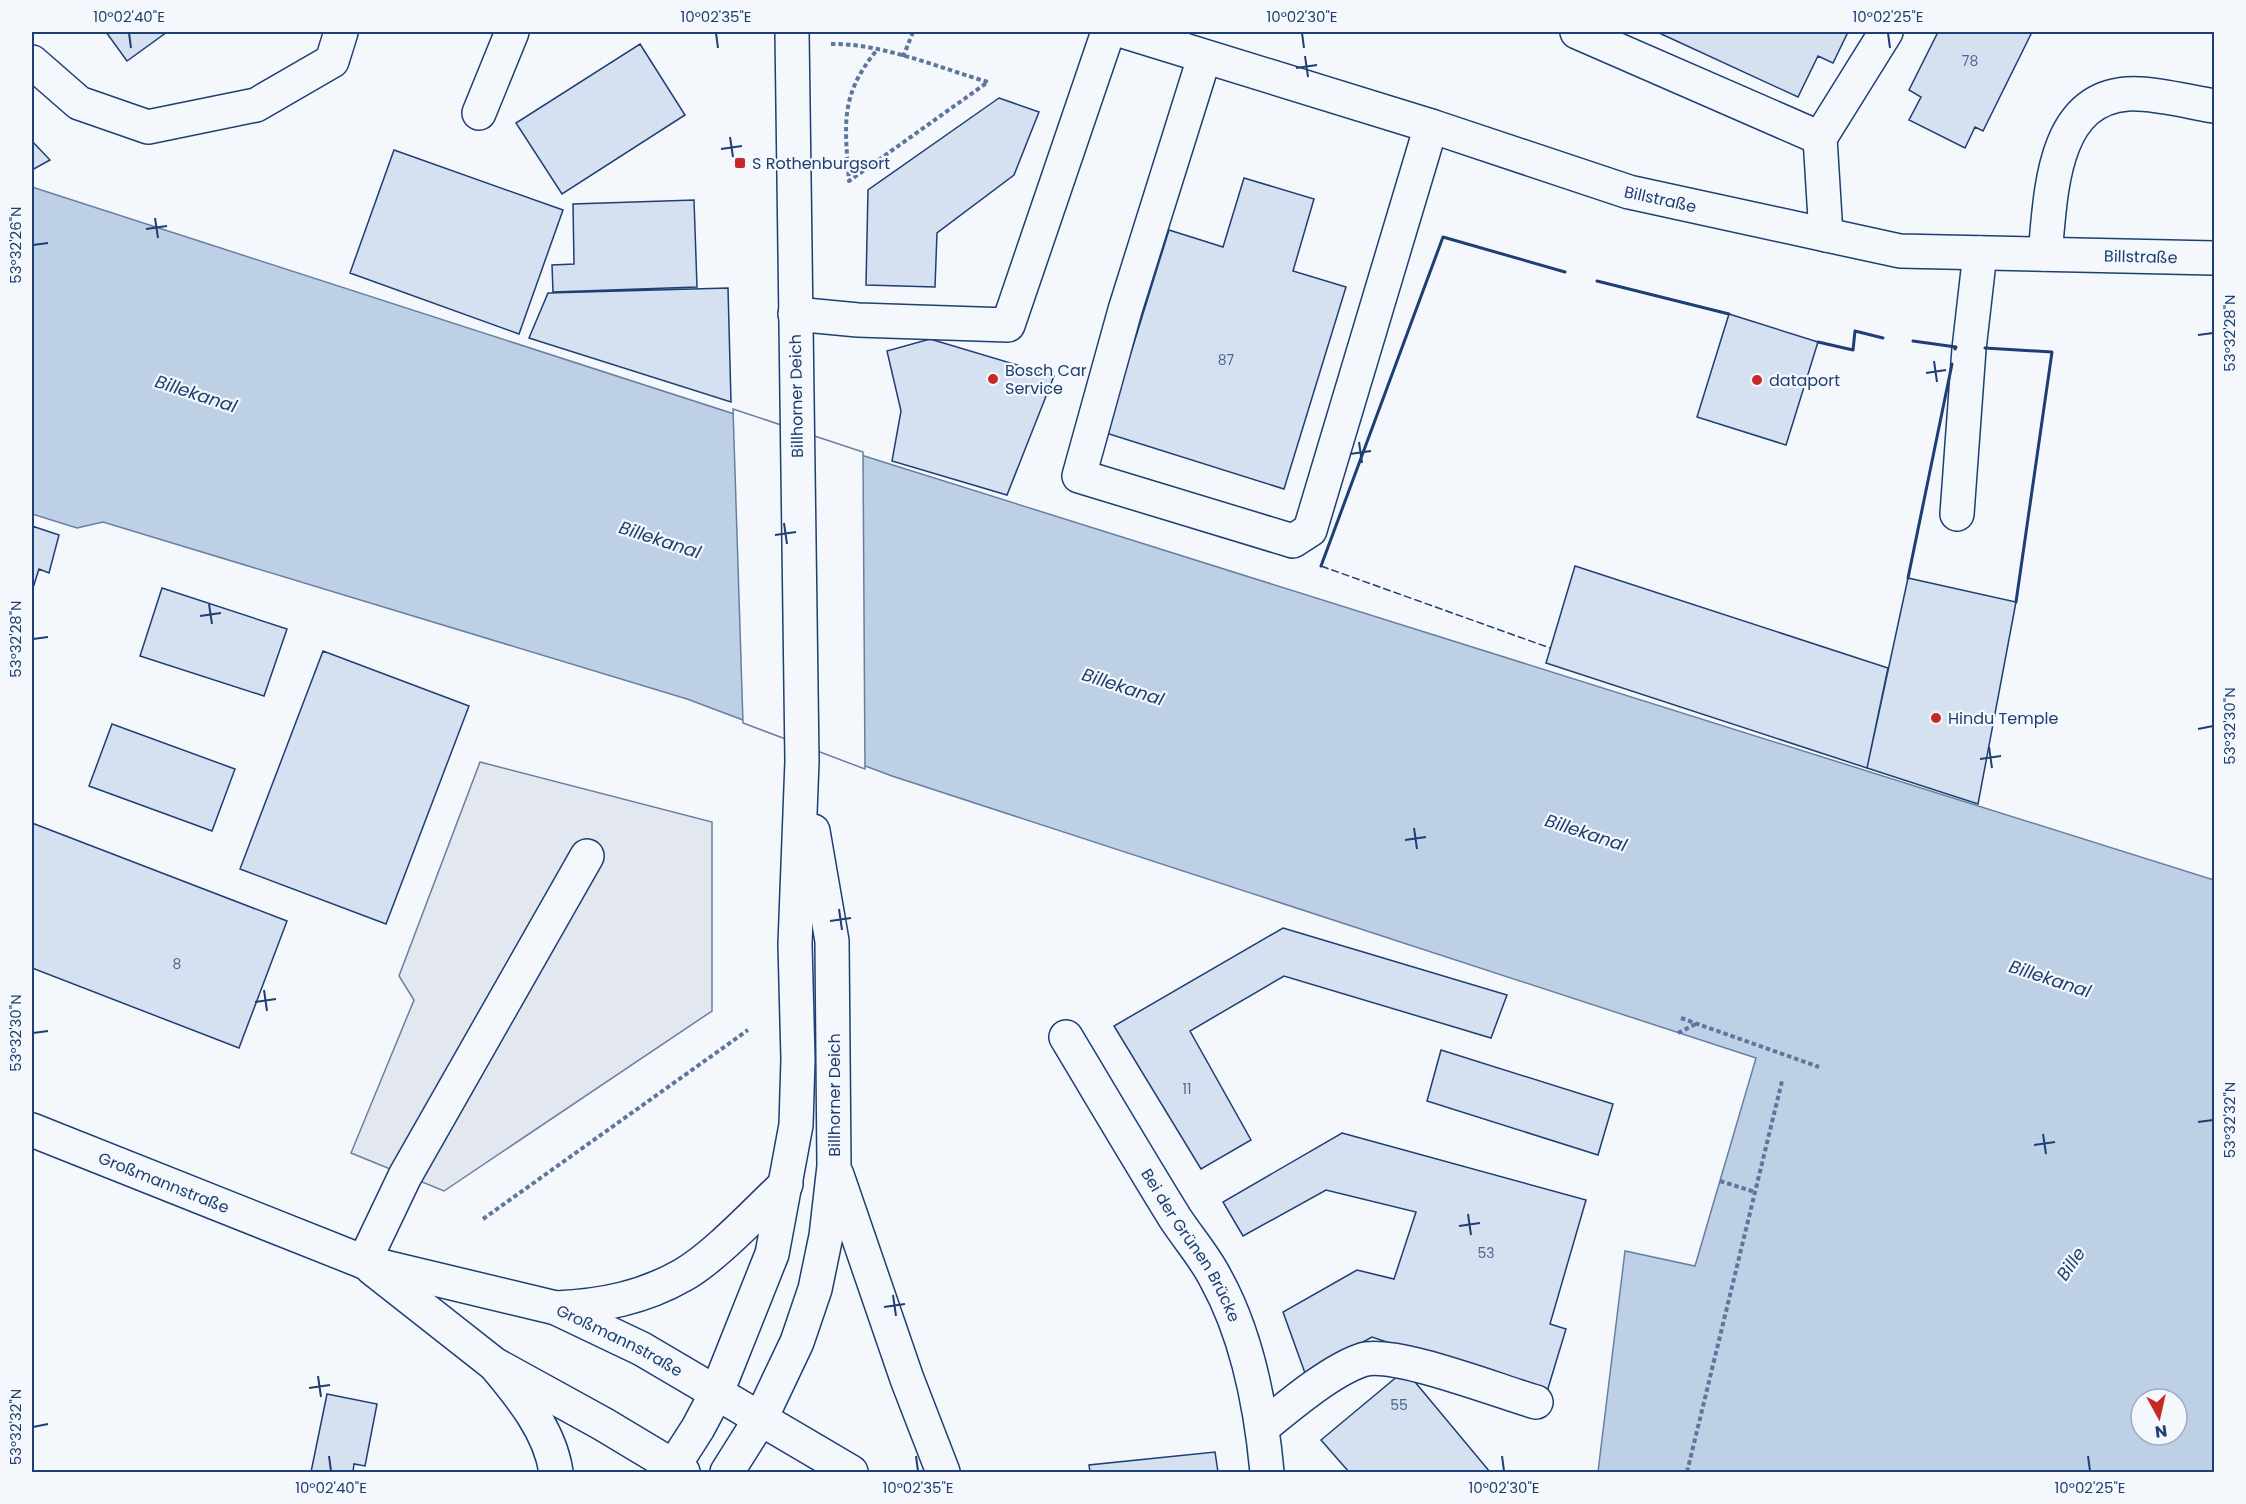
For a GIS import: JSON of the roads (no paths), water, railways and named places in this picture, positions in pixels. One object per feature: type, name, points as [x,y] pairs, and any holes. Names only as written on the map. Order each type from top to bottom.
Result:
[{"type":"street","points":[[32,62],[79,103],[148,127],[256,105],[332,61],[341,32]]},
{"type":"street","points":[[479,114],[512,32]]},
{"type":"street","name":"Billhorner Deich","points":[[674,1471],[717,1392],[772,1254],[796,1125],[798,1059],[795,944],[802,761],[792,32]]},
{"type":"street","points":[[795,314],[858,320],[1008,325],[1108,32]]},
{"type":"street","name":"Billstraße","points":[[1126,32],[1204,58],[1431,126],[1629,192],[1900,251],[2214,258]]},
{"type":"street","points":[[1577,32],[1820,138]]},
{"type":"street","points":[[1826,235],[1820,138],[1886,32]]},
{"type":"street","points":[[1204,58],[1144,244],[1079,476],[1090,480],[1293,540],[1310,530],[1431,126]]},
{"type":"street","points":[[2045,254],[2054,169],[2079,116],[2105,97],[2130,93],[2214,106]]},
{"type":"street","points":[[1958,514],[1969,349],[1980,253]]},
{"type":"street","name":"Billhorner Deich","points":[[727,1473],[761,1418],[797,1342],[815,1289],[826,1236],[834,1166],[832,941],[802,761]]},
{"type":"street","points":[[364,1262],[405,1176],[587,856]]},
{"type":"street","name":"Bei der Grünen Brücke","points":[[1066,1037],[1176,1218],[1216,1279],[1237,1327],[1263,1426],[1267,1473]]},
{"type":"street","name":"Großmannstraße","points":[[32,1130],[364,1262],[556,1308],[642,1349],[851,1473]]},
{"type":"street","points":[[834,1166],[903,1368],[943,1473]]},
{"type":"street","points":[[556,1308],[597,1306],[638,1296],[685,1275],[786,1184]]},
{"type":"street","name":"Großmannstraße","points":[[364,1262],[494,1364],[603,1424],[674,1471]]},
{"type":"street","points":[[1263,1426],[1303,1395],[1363,1360],[1392,1359],[1536,1402]]},
{"type":"street","points":[[494,1364],[525,1401],[540,1428],[556,1473]]},
{"type":"water","points":[[32,187],[861,455],[2214,880],[2214,1472],[1598,1472],[1625,1251],[1695,1266],[1756,1058],[892,776],[687,699],[103,522],[77,528],[32,514]]},
{"type":"place","name":"S Rothenburgsort","points":[[740,163]]},
{"type":"place","name":"Bosch Car Service","points":[[993,379]]},
{"type":"place","name":"dataport","points":[[1757,380]]},
{"type":"place","name":"Hindu Temple","points":[[1936,718]]},
{"type":"water label","name":"Billekanal","points":[[196,394]]},
{"type":"water label","name":"Billekanal","points":[[660,540]]},
{"type":"water label","name":"Billekanal","points":[[1123,687]]},
{"type":"water label","name":"Billekanal","points":[[1586,833]]},
{"type":"water label","name":"Billekanal","points":[[2050,979]]},
{"type":"water label","name":"Bille","points":[[2071,1264]]}]
